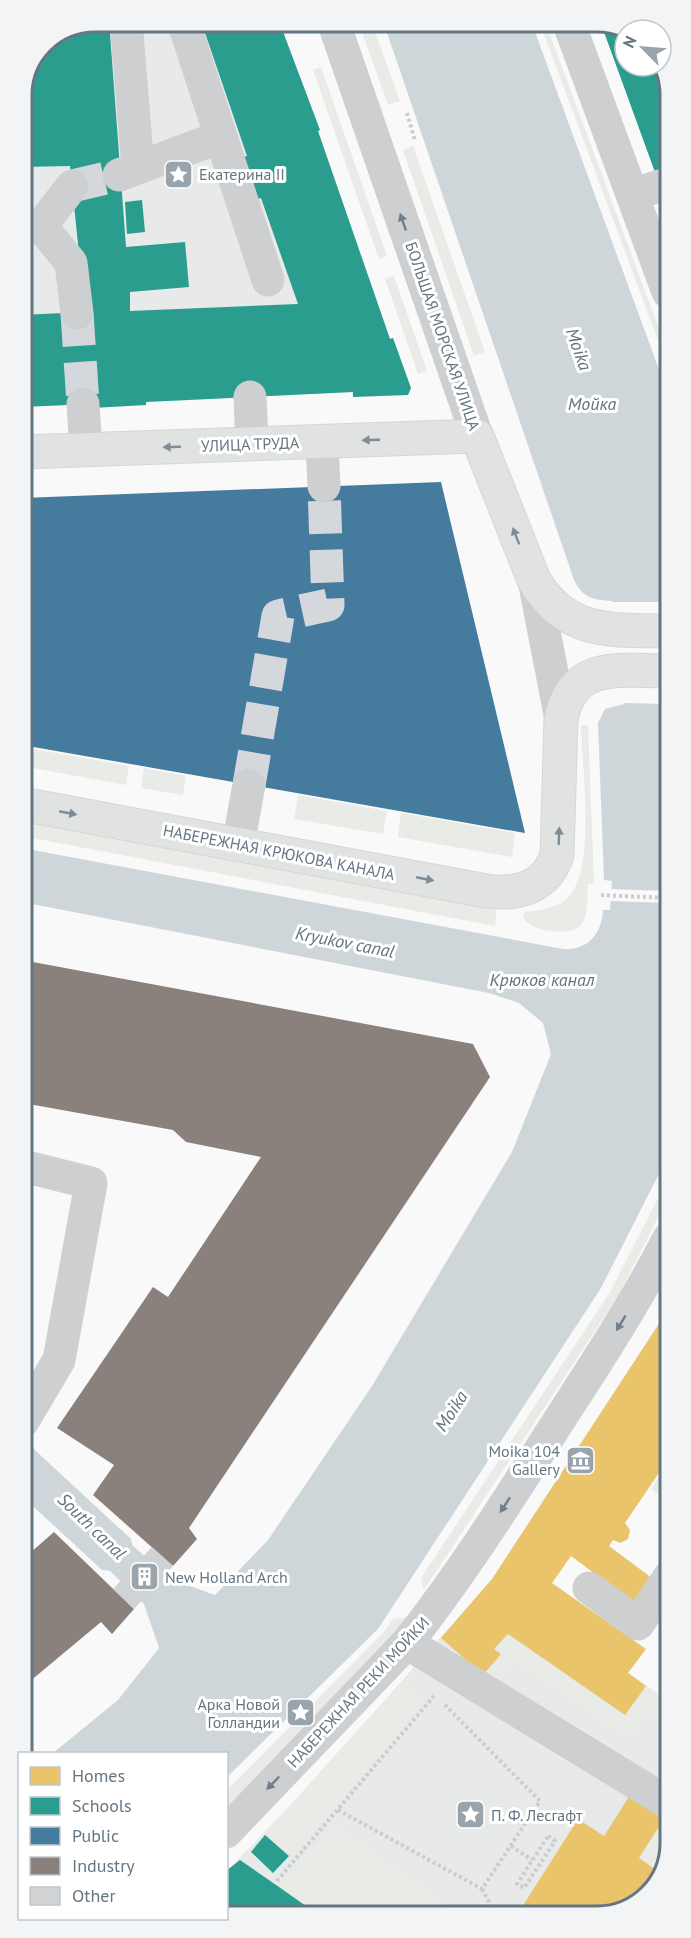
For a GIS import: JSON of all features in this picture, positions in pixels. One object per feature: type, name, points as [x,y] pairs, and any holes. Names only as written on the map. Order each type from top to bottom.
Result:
[{"type":"main road","name":"УЛИЦА ТРУДА","points":[[32,452],[477,436]]},
{"type":"main road","name":"БОЛЬШАЯ МОРСКАЯ УЛИЦА","points":[[477,436],[534,580],[543,596],[555,608],[601,629],[660,631]]},
{"type":"main road","points":[[561,719],[565,699],[576,684],[590,674],[660,671]]},
{"type":"main road","name":"НАБЕРЕЖНАЯ КРЮКОВА КАНАЛА","points":[[32,806],[486,891],[510,893],[534,885],[551,869],[558,847],[561,719]]},
{"type":"street","points":[[126,32],[129,171],[220,137]]},
{"type":"street","points":[[187,32],[267,280]]},
{"type":"street","name":"БОЛЬШАЯ МОРСКАЯ УЛИЦА","points":[[337,32],[477,436]]},
{"type":"street","points":[[573,32],[646,190],[660,255]]},
{"type":"street","points":[[32,229],[72,186]]},
{"type":"street","points":[[32,231],[71,263],[77,313]]},
{"type":"street","points":[[250,397],[252,444]]},
{"type":"street","points":[[83,404],[86,450]]},
{"type":"street","points":[[322,442],[324,486]]},
{"type":"street","points":[[534,580],[561,719]]},
{"type":"street","points":[[238,845],[249,785]]},
{"type":"street","points":[[32,1168],[91,1183],[59,1360],[32,1406]]},
{"type":"street","name":"НАБЕРЕЖНАЯ РЕКИ МОЙКИ","points":[[228,1830],[407,1643],[470,1560],[660,1279]]},
{"type":"street","points":[[589,1588],[638,1624],[660,1591]]},
{"type":"street","points":[[407,1643],[437,1680],[660,1799]]},
{"type":"path","points":[[407,113],[416,141]]},
{"type":"path","points":[[601,895],[660,898]]},
{"type":"path","points":[[277,1881],[338,1810],[437,1680],[540,1801],[482,1890]]},
{"type":"path","points":[[338,1810],[482,1890],[491,1906]]},
{"type":"path","points":[[548,1836],[555,1840],[524,1888],[517,1884],[532,1860],[548,1836]]},
{"type":"path","points":[[511,1846],[532,1860]]},
{"type":"path","points":[[539,1865],[546,1870]]},
{"type":"shaded area","points":[[283,32],[320,130],[318,132],[390,338],[393,338],[411,388],[408,395],[353,397],[352,392],[147,402],[146,405],[92,408],[91,404],[32,407],[32,90],[36,70],[42,59],[59,42],[82,33]]},
{"type":"shaded area","points":[[362,32],[375,32],[400,101],[388,105]]},
{"type":"shaded area","points":[[543,32],[549,32],[660,331],[660,346]]},
{"type":"shaded area","points":[[321,67],[387,256],[379,259],[313,70]]},
{"type":"shaded area","points":[[413,146],[485,352],[474,356],[403,150]]},
{"type":"shaded area","points":[[394,276],[427,371],[418,374],[385,279]]},
{"type":"shaded area","points":[[581,725],[588,725],[594,883],[588,884],[586,912],[580,926],[567,931],[549,931],[532,926],[523,917],[525,912],[550,908],[567,899],[578,879],[583,860],[585,837]]},
{"type":"shaded area","points":[[32,749],[129,766],[126,785],[32,768]]},
{"type":"shaded area","points":[[144,768],[186,776],[183,795],[141,788]]},
{"type":"shaded area","points":[[298,795],[387,811],[383,834],[294,819]]},
{"type":"shaded area","points":[[401,813],[515,833],[512,857],[398,837]]},
{"type":"shaded area","points":[[32,822],[497,908],[495,926],[32,838]]},
{"type":"shaded area","points":[[660,1194],[660,1214],[618,1296],[424,1590],[421,1578],[610,1292]]},
{"type":"shaded area","points":[[660,1476],[660,1495],[651,1489]]},
{"type":"shaded area","points":[[492,1579],[660,1695],[660,1844],[658,1856],[647,1882],[632,1896],[621,1902],[605,1906],[228,1906],[228,1870],[308,1787]]},
{"type":"shaded area","points":[[407,1617],[390,1641],[228,1806],[228,1789],[383,1633],[393,1619]]},
{"type":"shaded area","points":[[508,1634],[625,1715],[646,1686],[660,1695],[660,1724],[646,1715],[629,1739],[514,1660],[494,1682],[483,1675],[501,1654],[494,1649]]},
{"type":"shaded area","points":[[403,1680],[426,1700],[292,1856],[266,1832]]},
{"type":"shaded area","points":[[334,1824],[447,1906],[306,1906],[279,1887]]},
{"type":"shaded area","points":[[660,1825],[660,1844],[654,1868],[639,1858]]},
{"type":"water","name":"Мойка","points":[[387,32],[535,32],[660,372],[660,1172],[601,1288],[378,1629],[228,1776],[228,1752],[54,1752],[118,1700],[159,1648],[144,1604],[110,1571],[102,1570],[32,1505],[32,1447],[131,1539],[132,1545],[170,1579],[215,1595],[268,1540],[372,1386],[512,1152],[551,1054],[543,1023],[519,1003],[489,993],[32,904],[32,850],[563,949],[580,947],[592,939],[596,933],[603,910],[610,910],[612,881],[604,880],[598,723],[605,709],[624,704],[612,601],[589,597],[581,591],[574,580]]},
{"type":"pier","points":[[610,602],[660,602],[660,704],[622,703]]},
{"type":"pier","points":[[601,881],[610,881],[610,889],[660,891],[660,903],[610,901],[609,909],[600,909],[607,907],[608,883]]},
{"type":"building: Homes","points":[[660,1322],[660,1471],[625,1523],[630,1530],[628,1539],[620,1543],[613,1540],[609,1546],[652,1578],[634,1603],[571,1556],[552,1583],[646,1649],[628,1673],[646,1686],[625,1715],[508,1634],[494,1649],[501,1654],[483,1675],[441,1638],[492,1579]]},
{"type":"building: Homes","points":[[632,1792],[660,1810],[660,1825],[639,1858],[654,1868],[647,1882],[632,1896],[621,1902],[605,1906],[523,1906],[578,1819],[604,1836]]},
{"type":"building: Schools","points":[[110,32],[126,247],[185,242],[189,287],[130,292],[130,311],[298,304],[261,198],[249,202],[234,160],[247,156],[205,32],[283,32],[320,130],[318,131],[390,339],[393,338],[411,388],[408,395],[353,397],[353,392],[146,402],[146,405],[92,408],[91,404],[32,407],[32,314],[85,312],[70,166],[32,167],[32,90],[36,70],[50,50],[70,36]]},
{"type":"building: Schools","points":[[604,33],[613,34],[613,57]]},
{"type":"building: Schools","points":[[621,78],[657,78],[660,94],[660,186]]},
{"type":"building: Schools","points":[[142,200],[145,232],[127,234],[125,202]]},
{"type":"building: Schools","points":[[265,1835],[289,1856],[273,1873],[251,1852]]},
{"type":"building: Schools","points":[[240,1860],[306,1906],[228,1906],[228,1869]]},
{"type":"building: Public","points":[[441,482],[525,833],[32,747],[32,498]]},
{"type":"building: Industry","points":[[32,962],[473,1044],[490,1077],[189,1528],[197,1539],[173,1566],[93,1495],[114,1465],[57,1428],[153,1287],[168,1297],[261,1157],[186,1142],[173,1130],[32,1105]]},
{"type":"building: Industry","points":[[54,1532],[134,1609],[112,1634],[101,1622],[32,1680],[32,1551]]},
{"type":"building: Other","name":"New Holland Arch","points":[[152,1547],[173,1566],[134,1609],[113,1589]]},
{"type":"tunnel","points":[[72,186],[119,175]]},
{"type":"tunnel","points":[[77,313],[83,404]]},
{"type":"tunnel","points":[[249,785],[278,616],[328,605],[324,486]]},
{"type":"place","name":"Екатерина II","points":[[178,174]]},
{"type":"place","name":"Moika 104 Gallery","points":[[581,1460]]},
{"type":"place","name":"New Holland Arch","points":[[144,1577]]},
{"type":"place","name":"Арка Новой Голландии","points":[[301,1713]]},
{"type":"place","name":"П. Ф. Лесгафт","points":[[470,1815]]},
{"type":"water label","name":"Moika","points":[[579,349]]},
{"type":"water label","name":"Kryukov canal","points":[[345,942]]},
{"type":"water label","name":"Крюков канал","points":[[542,979]]},
{"type":"water label","name":"Moika","points":[[451,1411]]},
{"type":"water label","name":"South canal","points":[[92,1526]]}]
